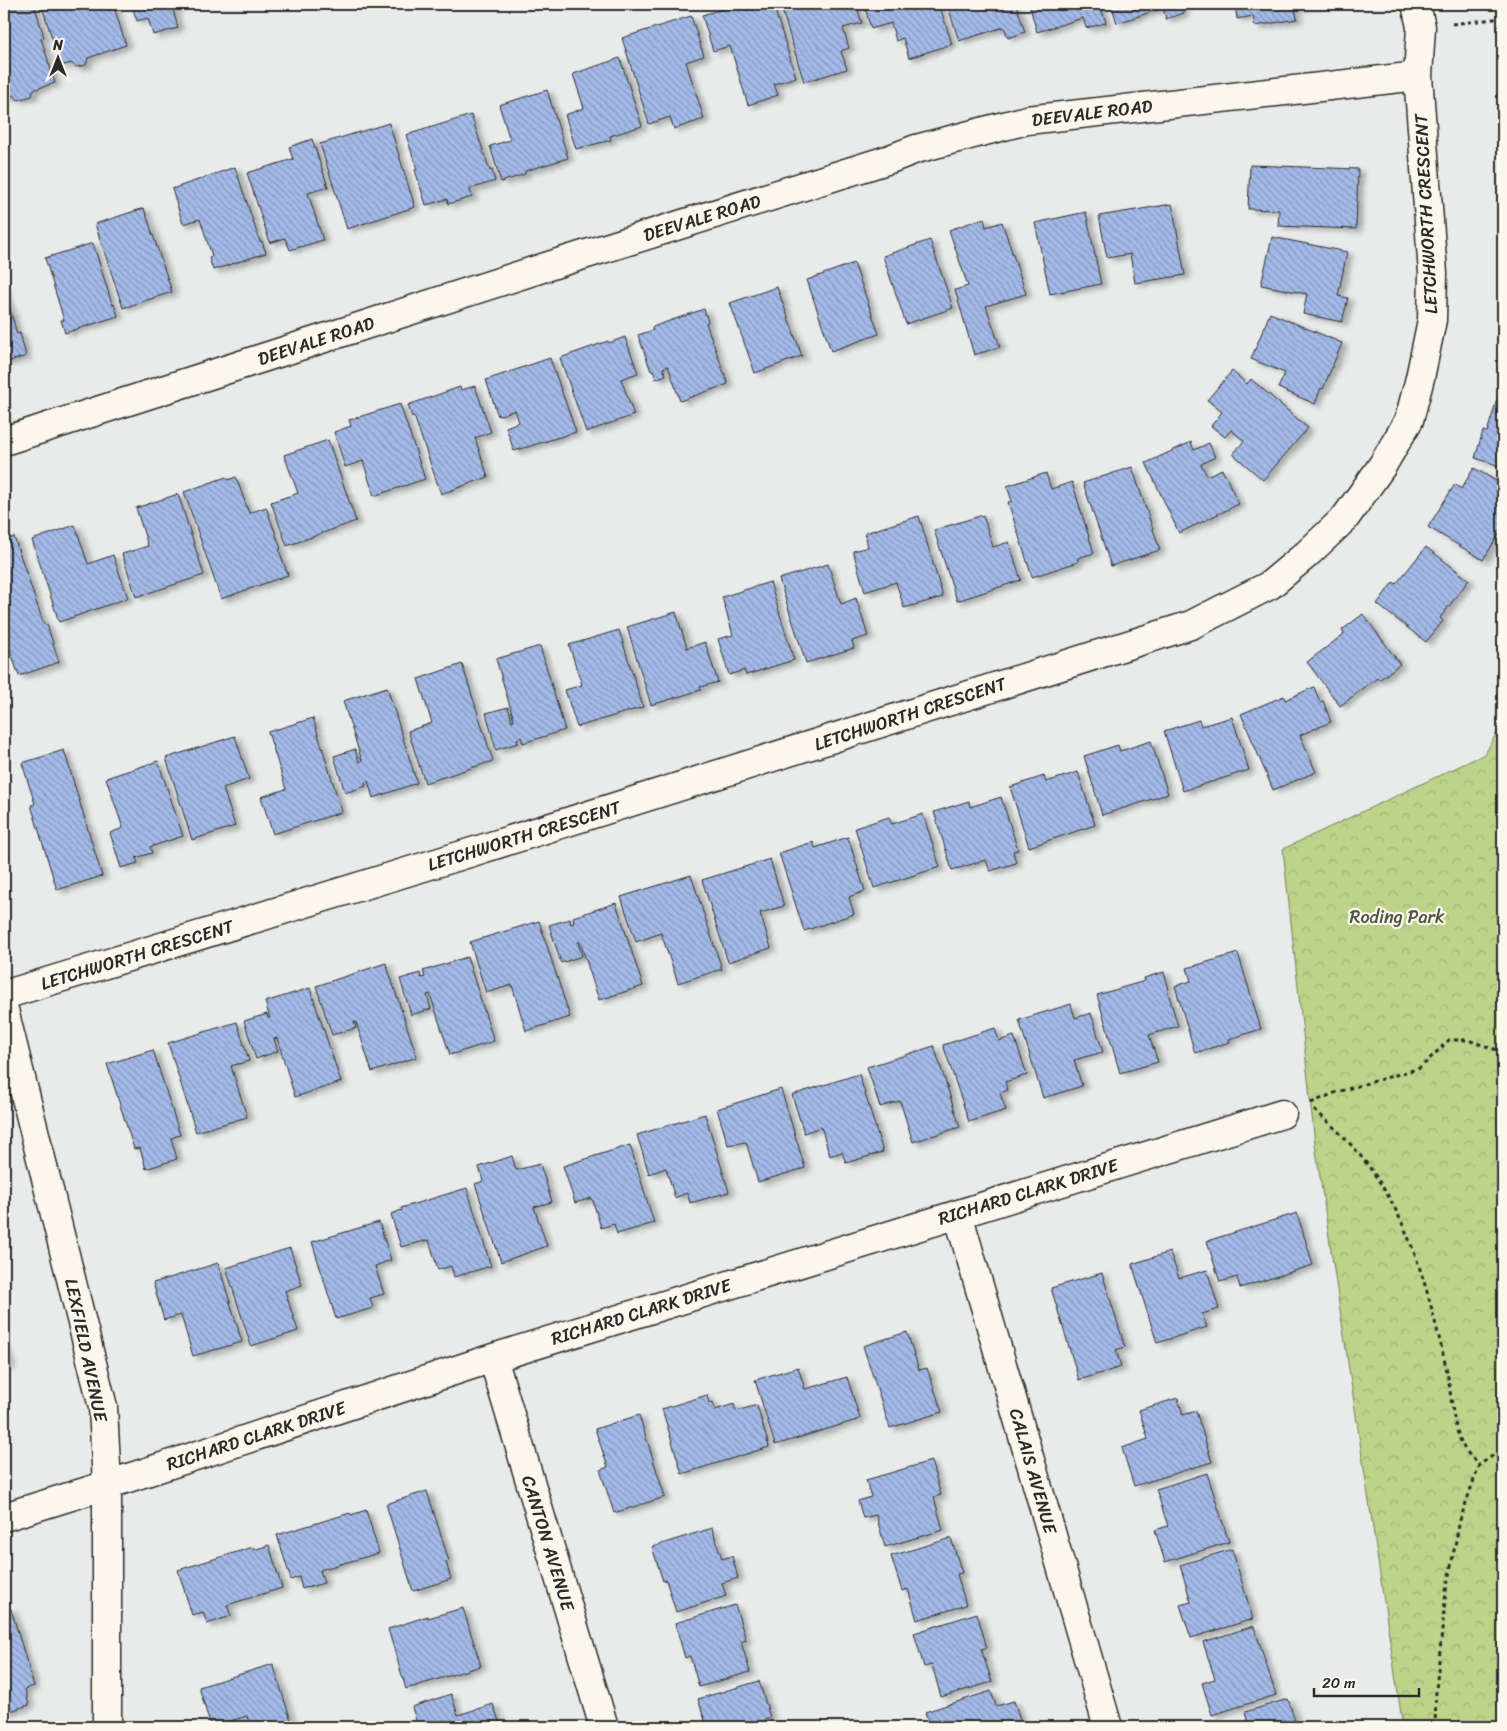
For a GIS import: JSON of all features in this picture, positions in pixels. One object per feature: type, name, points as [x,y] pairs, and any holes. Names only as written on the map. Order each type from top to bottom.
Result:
[{"type":"street","name":"LETCHWORTH CRESCENT","points":[[4,995],[469,853],[1191,625],[1270,585],[1307,554],[1344,518],[1382,466],[1409,420],[1420,378],[1432,320],[1433,273],[1418,76],[1419,16]]},
{"type":"street","name":"DEEVALE ROAD","points":[[4,441],[890,159],[916,149],[1008,124],[1027,120],[1418,76]]},
{"type":"street","name":"LEXFIELD AVENUE","points":[[4,1010],[103,1407],[107,1486],[107,1727]]},
{"type":"street","name":"RICHARD CLARK DRIVE","points":[[4,1518],[107,1486],[493,1358],[1282,1114]]},
{"type":"street","name":"CALAIS AVENUE","points":[[958,1214],[1108,1727]]},
{"type":"street","name":"CANTON AVENUE","points":[[493,1358],[604,1727]]},
{"type":"path","points":[[1419,16],[1503,18]]},
{"type":"path","points":[[1479,1465],[1465,1449],[1458,1435],[1447,1369],[1434,1317],[1419,1263],[1403,1223],[1380,1181],[1331,1123],[1308,1104],[1337,1092],[1420,1068],[1449,1040],[1468,1040],[1503,1052]]},
{"type":"path","points":[[1434,1727],[1446,1591],[1460,1520],[1479,1465],[1503,1449]]},
{"type":"green space","name":"Roding Park","points":[[1503,725],[1503,1727],[1403,1727],[1315,1144],[1283,849],[1485,754]]},
{"type":"building","points":[[21,4],[34,4],[44,37],[41,38],[55,83],[33,90],[32,96],[18,100],[14,95],[4,99],[4,9]]},
{"type":"building","points":[[41,4],[113,4],[126,45],[88,58],[86,65],[76,67],[71,63],[61,66]]},
{"type":"building","points":[[131,4],[175,4],[177,9],[173,10],[178,28],[153,35],[148,18],[137,21]]},
{"type":"building","points":[[745,4],[747,10],[773,4],[796,77],[774,84],[778,95],[748,105],[730,46],[713,51],[702,15]]},
{"type":"building","points":[[780,4],[856,4],[862,23],[843,28],[849,48],[841,51],[847,69],[804,82]]},
{"type":"building","points":[[864,4],[939,4],[952,44],[909,58],[903,38],[896,41],[891,23],[871,29]]},
{"type":"building","points":[[947,4],[1016,4],[1025,32],[1008,38],[1004,27],[959,41]]},
{"type":"building","points":[[1029,4],[1100,4],[1106,23],[1086,28],[1083,18],[1037,32]]},
{"type":"building","points":[[1111,4],[1181,4],[1184,13],[1166,19],[1163,8],[1117,23]]},
{"type":"building","points":[[1235,4],[1318,4],[1295,8],[1297,19],[1255,26],[1253,16],[1237,19]]},
{"type":"building","points":[[691,16],[704,56],[686,62],[704,119],[674,129],[670,117],[649,124],[622,38]]},
{"type":"building","points":[[1501,43],[1503,43],[1503,95],[1501,95]]},
{"type":"building","points":[[620,58],[642,126],[610,136],[611,140],[576,149],[565,115],[584,108],[573,74]]},
{"type":"building","points":[[547,90],[568,158],[525,171],[525,174],[501,182],[490,146],[510,140],[499,105]]},
{"type":"building","points":[[471,115],[495,181],[470,189],[472,197],[448,204],[447,199],[426,205],[406,135]]},
{"type":"building","points":[[389,123],[415,207],[347,229],[320,144]]},
{"type":"building","points":[[312,139],[328,187],[308,193],[323,240],[290,250],[285,238],[270,243],[247,173],[293,159],[289,147]]},
{"type":"building","points":[[1250,165],[1358,169],[1356,229],[1278,226],[1279,210],[1248,209]]},
{"type":"building","points":[[235,167],[260,242],[262,241],[266,253],[213,270],[209,258],[212,256],[200,219],[183,224],[172,189]]},
{"type":"building","points":[[1172,204],[1185,275],[1135,283],[1130,254],[1107,258],[1099,216]]},
{"type":"building","points":[[144,208],[172,292],[123,308],[95,224]]},
{"type":"building","points":[[1086,212],[1101,284],[1050,294],[1035,223]]},
{"type":"building","points":[[984,218],[986,227],[1002,222],[1026,294],[986,306],[1000,347],[974,355],[955,290],[968,286],[949,230]]},
{"type":"building","points":[[1272,237],[1347,252],[1338,296],[1348,298],[1342,322],[1303,314],[1307,294],[1261,285]]},
{"type":"building","points":[[930,240],[953,308],[906,324],[883,256]]},
{"type":"building","points":[[93,243],[112,304],[114,304],[118,316],[65,333],[61,320],[64,320],[45,258]]},
{"type":"building","points":[[854,263],[879,334],[831,351],[807,280]]},
{"type":"building","points":[[777,287],[802,356],[755,373],[730,303]]},
{"type":"building","points":[[4,288],[17,334],[20,333],[26,356],[4,363]]},
{"type":"building","points":[[704,309],[708,322],[706,323],[728,384],[680,401],[668,366],[663,368],[666,375],[656,379],[653,370],[651,371],[638,335],[653,330],[652,327]]},
{"type":"building","points":[[1270,313],[1342,343],[1315,404],[1278,388],[1285,373],[1251,359]]},
{"type":"building","points":[[625,337],[638,373],[621,379],[634,415],[586,432],[560,358]]},
{"type":"building","points":[[550,358],[576,432],[514,451],[506,427],[519,422],[515,410],[498,416],[486,380]]},
{"type":"building","points":[[1232,371],[1247,384],[1251,379],[1308,428],[1263,480],[1233,454],[1244,441],[1231,430],[1225,437],[1211,426],[1222,412],[1207,400]]},
{"type":"building","points":[[475,386],[491,432],[475,438],[488,477],[441,494],[414,416],[412,417],[408,405],[460,387],[461,390]]},
{"type":"building","points":[[1501,387],[1503,388],[1503,467],[1475,458],[1483,431],[1487,432]]},
{"type":"building","points":[[400,404],[425,479],[374,496],[363,461],[345,467],[334,432],[351,426],[349,420]]},
{"type":"building","points":[[328,440],[356,521],[287,546],[271,502],[298,493],[284,455]]},
{"type":"building","points":[[1191,442],[1194,450],[1209,443],[1215,457],[1201,464],[1207,476],[1222,469],[1239,504],[1179,533],[1146,463]]},
{"type":"building","points":[[1132,467],[1160,550],[1111,566],[1083,483]]},
{"type":"building","points":[[1474,468],[1503,485],[1503,537],[1499,534],[1483,560],[1428,527],[1455,484],[1461,489]]},
{"type":"building","points":[[1046,473],[1051,489],[1072,482],[1094,553],[1078,558],[1078,562],[1032,577],[1008,502],[1012,501],[1007,486]]},
{"type":"building","points":[[226,477],[228,480],[236,477],[249,513],[266,507],[288,575],[221,599],[184,492]]},
{"type":"building","points":[[178,494],[204,575],[136,597],[122,554],[148,546],[136,508]]},
{"type":"building","points":[[983,515],[993,547],[1009,542],[1021,580],[957,601],[934,530]]},
{"type":"building","points":[[919,516],[943,597],[904,608],[896,582],[865,592],[853,551],[868,547],[865,533]]},
{"type":"building","points":[[75,525],[88,564],[113,555],[128,598],[59,622],[32,540]]},
{"type":"building","points":[[14,537],[43,622],[47,625],[59,662],[19,676],[4,635],[4,541]]},
{"type":"building","points":[[1426,547],[1469,580],[1440,618],[1443,621],[1426,642],[1377,604],[1393,582],[1396,584]]},
{"type":"building","points":[[828,564],[841,604],[856,598],[868,636],[852,641],[854,648],[806,663],[779,579]]},
{"type":"building","points":[[770,582],[794,660],[746,675],[744,670],[729,675],[718,639],[733,635],[722,597]]},
{"type":"building","points":[[676,612],[687,648],[705,642],[718,682],[700,687],[701,690],[651,705],[627,627]]},
{"type":"building","points":[[1363,614],[1400,664],[1379,680],[1377,678],[1340,706],[1307,662],[1344,634],[1342,630]]},
{"type":"building","points":[[619,630],[643,707],[577,727],[565,690],[582,685],[569,645]]},
{"type":"building","points":[[540,646],[565,730],[523,743],[521,737],[517,739],[518,743],[496,750],[486,713],[508,707],[512,721],[514,720],[496,659]]},
{"type":"building","points":[[462,664],[493,761],[425,783],[408,731],[432,723],[418,679]]},
{"type":"building","points":[[387,687],[417,783],[373,798],[368,781],[365,782],[366,786],[345,793],[334,756],[355,749],[359,762],[362,761],[343,701]]},
{"type":"building","points":[[1314,687],[1320,702],[1323,701],[1331,722],[1300,735],[1316,772],[1273,790],[1241,714],[1284,696],[1285,700]]},
{"type":"building","points":[[1232,717],[1249,770],[1183,791],[1164,731],[1199,720],[1201,726]]},
{"type":"building","points":[[313,718],[342,812],[273,834],[261,797],[286,789],[268,732]]},
{"type":"building","points":[[235,736],[249,779],[223,788],[235,826],[192,840],[166,758]]},
{"type":"building","points":[[1151,741],[1168,794],[1102,815],[1084,756],[1118,745],[1120,751]]},
{"type":"building","points":[[64,750],[102,876],[57,890],[31,805],[35,804],[22,763]]},
{"type":"building","points":[[158,761],[183,836],[150,847],[152,853],[136,858],[138,863],[121,868],[110,833],[123,828],[106,778]]},
{"type":"building","points":[[1078,772],[1095,825],[1029,847],[1010,787],[1044,776],[1046,782]]},
{"type":"building","points":[[1001,797],[1018,850],[1013,851],[1016,863],[990,871],[986,860],[952,870],[934,812],[969,801],[970,807]]},
{"type":"building","points":[[923,814],[940,867],[874,888],[855,828],[889,817],[892,824]]},
{"type":"building","points":[[848,837],[865,891],[849,897],[854,914],[804,931],[779,853],[813,842],[815,848]]},
{"type":"building","points":[[770,859],[784,906],[760,913],[771,948],[728,962],[702,880]]},
{"type":"building","points":[[691,875],[722,969],[678,983],[661,933],[636,942],[621,897]]},
{"type":"building","points":[[616,903],[643,986],[599,1000],[580,942],[578,942],[582,956],[561,963],[549,925],[570,919],[571,924],[574,923],[573,917]]},
{"type":"building","points":[[539,921],[570,1017],[526,1031],[512,985],[486,993],[470,942]]},
{"type":"building","points":[[1238,953],[1261,1029],[1229,1039],[1230,1042],[1195,1053],[1175,986],[1191,981],[1187,968]]},
{"type":"building","points":[[467,957],[494,1041],[450,1055],[430,994],[427,995],[431,1009],[411,1015],[400,979],[420,973],[421,978],[425,977],[423,971]]},
{"type":"building","points":[[386,963],[417,1057],[372,1072],[356,1022],[354,1022],[356,1028],[332,1035],[316,986]]},
{"type":"building","points":[[1164,972],[1178,1026],[1149,1035],[1158,1062],[1120,1073],[1097,995],[1145,981],[1144,978]]},
{"type":"building","points":[[310,988],[341,1082],[295,1097],[277,1038],[274,1039],[278,1051],[256,1059],[244,1021],[267,1014],[268,1018],[270,1018],[265,1002]]},
{"type":"building","points":[[1071,1004],[1075,1018],[1091,1013],[1103,1052],[1074,1060],[1082,1086],[1043,1098],[1019,1020]]},
{"type":"building","points":[[237,1022],[249,1061],[231,1066],[247,1117],[196,1132],[168,1043]]},
{"type":"building","points":[[995,1028],[999,1041],[1014,1036],[1027,1075],[1005,1082],[1008,1090],[1000,1093],[1006,1110],[969,1122],[943,1045]]},
{"type":"building","points":[[934,1046],[960,1127],[913,1142],[900,1101],[880,1107],[867,1067]]},
{"type":"building","points":[[153,1050],[180,1135],[171,1138],[177,1159],[146,1169],[140,1148],[134,1149],[107,1064]]},
{"type":"building","points":[[859,1074],[883,1152],[846,1163],[842,1152],[830,1156],[821,1127],[804,1133],[792,1095]]},
{"type":"building","points":[[781,1089],[805,1168],[758,1182],[746,1142],[728,1145],[717,1109]]},
{"type":"building","points":[[705,1114],[729,1192],[690,1203],[687,1193],[675,1198],[666,1168],[649,1174],[637,1135]]},
{"type":"building","points":[[630,1145],[654,1223],[617,1234],[614,1224],[601,1228],[592,1198],[575,1203],[563,1166]]},
{"type":"building","points":[[512,1156],[516,1170],[540,1164],[552,1202],[534,1207],[547,1246],[501,1262],[475,1184],[483,1181],[479,1167]]},
{"type":"building","points":[[467,1188],[491,1266],[454,1277],[451,1266],[438,1270],[429,1240],[401,1247],[391,1214],[402,1210],[401,1208]]},
{"type":"building","points":[[1297,1213],[1313,1265],[1240,1288],[1237,1277],[1220,1282],[1207,1241]]},
{"type":"building","points":[[379,1222],[391,1260],[375,1266],[384,1294],[370,1298],[373,1308],[336,1319],[312,1242]]},
{"type":"building","points":[[290,1248],[302,1285],[285,1291],[298,1331],[251,1346],[226,1268]]},
{"type":"building","points":[[1170,1252],[1179,1278],[1207,1270],[1219,1309],[1202,1314],[1207,1327],[1157,1343],[1132,1264]]},
{"type":"building","points":[[218,1263],[242,1342],[193,1356],[181,1315],[164,1320],[153,1283]]},
{"type":"building","points":[[1102,1273],[1125,1347],[1116,1350],[1121,1367],[1079,1380],[1051,1288]]},
{"type":"building","points":[[907,1332],[919,1370],[927,1368],[942,1412],[890,1428],[863,1346]]},
{"type":"building","points":[[4,1343],[10,1365],[4,1367]]},
{"type":"building","points":[[798,1367],[805,1389],[847,1377],[860,1419],[775,1445],[755,1380]]},
{"type":"building","points":[[707,1395],[709,1403],[713,1402],[715,1410],[734,1404],[736,1411],[757,1405],[769,1447],[682,1474],[662,1409]]},
{"type":"building","points":[[1178,1398],[1183,1415],[1196,1411],[1212,1462],[1134,1486],[1122,1448],[1148,1439],[1139,1410]]},
{"type":"building","points":[[639,1415],[665,1497],[614,1513],[600,1470],[608,1467],[595,1429]]},
{"type":"building","points":[[931,1461],[941,1495],[934,1497],[943,1530],[885,1547],[876,1515],[863,1518],[858,1501],[871,1497],[866,1480]]},
{"type":"building","points":[[1207,1473],[1229,1542],[1165,1562],[1155,1530],[1168,1526],[1156,1489]]},
{"type":"building","points":[[427,1491],[449,1561],[446,1562],[451,1579],[413,1591],[386,1504]]},
{"type":"building","points":[[366,1510],[379,1553],[320,1570],[324,1583],[302,1589],[299,1577],[291,1580],[277,1535]]},
{"type":"building","points":[[712,1528],[722,1559],[732,1556],[738,1578],[722,1583],[726,1596],[676,1612],[666,1580],[663,1581],[652,1547]]},
{"type":"building","points":[[951,1538],[962,1573],[957,1574],[966,1605],[917,1620],[908,1589],[902,1591],[891,1556]]},
{"type":"building","points":[[269,1545],[282,1588],[227,1605],[231,1616],[207,1624],[203,1612],[192,1615],[178,1570],[253,1547],[254,1550]]},
{"type":"building","points":[[1232,1549],[1253,1619],[1191,1638],[1180,1605],[1191,1602],[1180,1565]]},
{"type":"building","points":[[735,1605],[746,1640],[741,1642],[750,1672],[699,1687],[690,1656],[685,1658],[675,1623]]},
{"type":"building","points":[[463,1608],[481,1666],[406,1689],[388,1629],[428,1616],[428,1618]]},
{"type":"building","points":[[11,1609],[34,1686],[25,1689],[29,1705],[4,1713],[4,1611]]},
{"type":"building","points":[[977,1613],[987,1648],[981,1649],[992,1682],[941,1697],[932,1665],[924,1667],[914,1633]]},
{"type":"building","points":[[1254,1626],[1276,1695],[1212,1715],[1202,1683],[1215,1679],[1203,1642]]},
{"type":"building","points":[[273,1664],[292,1724],[283,1727],[250,1727],[247,1716],[211,1727],[199,1687]]},
{"type":"building","points":[[759,1681],[770,1717],[765,1719],[767,1727],[707,1727],[698,1699]]},
{"type":"building","points":[[991,1691],[996,1706],[1014,1701],[1022,1727],[930,1727],[925,1712]]},
{"type":"building","points":[[451,1694],[458,1715],[493,1704],[501,1727],[418,1727],[412,1707]]},
{"type":"building","points":[[1288,1699],[1297,1727],[1249,1727],[1245,1712]]}]
